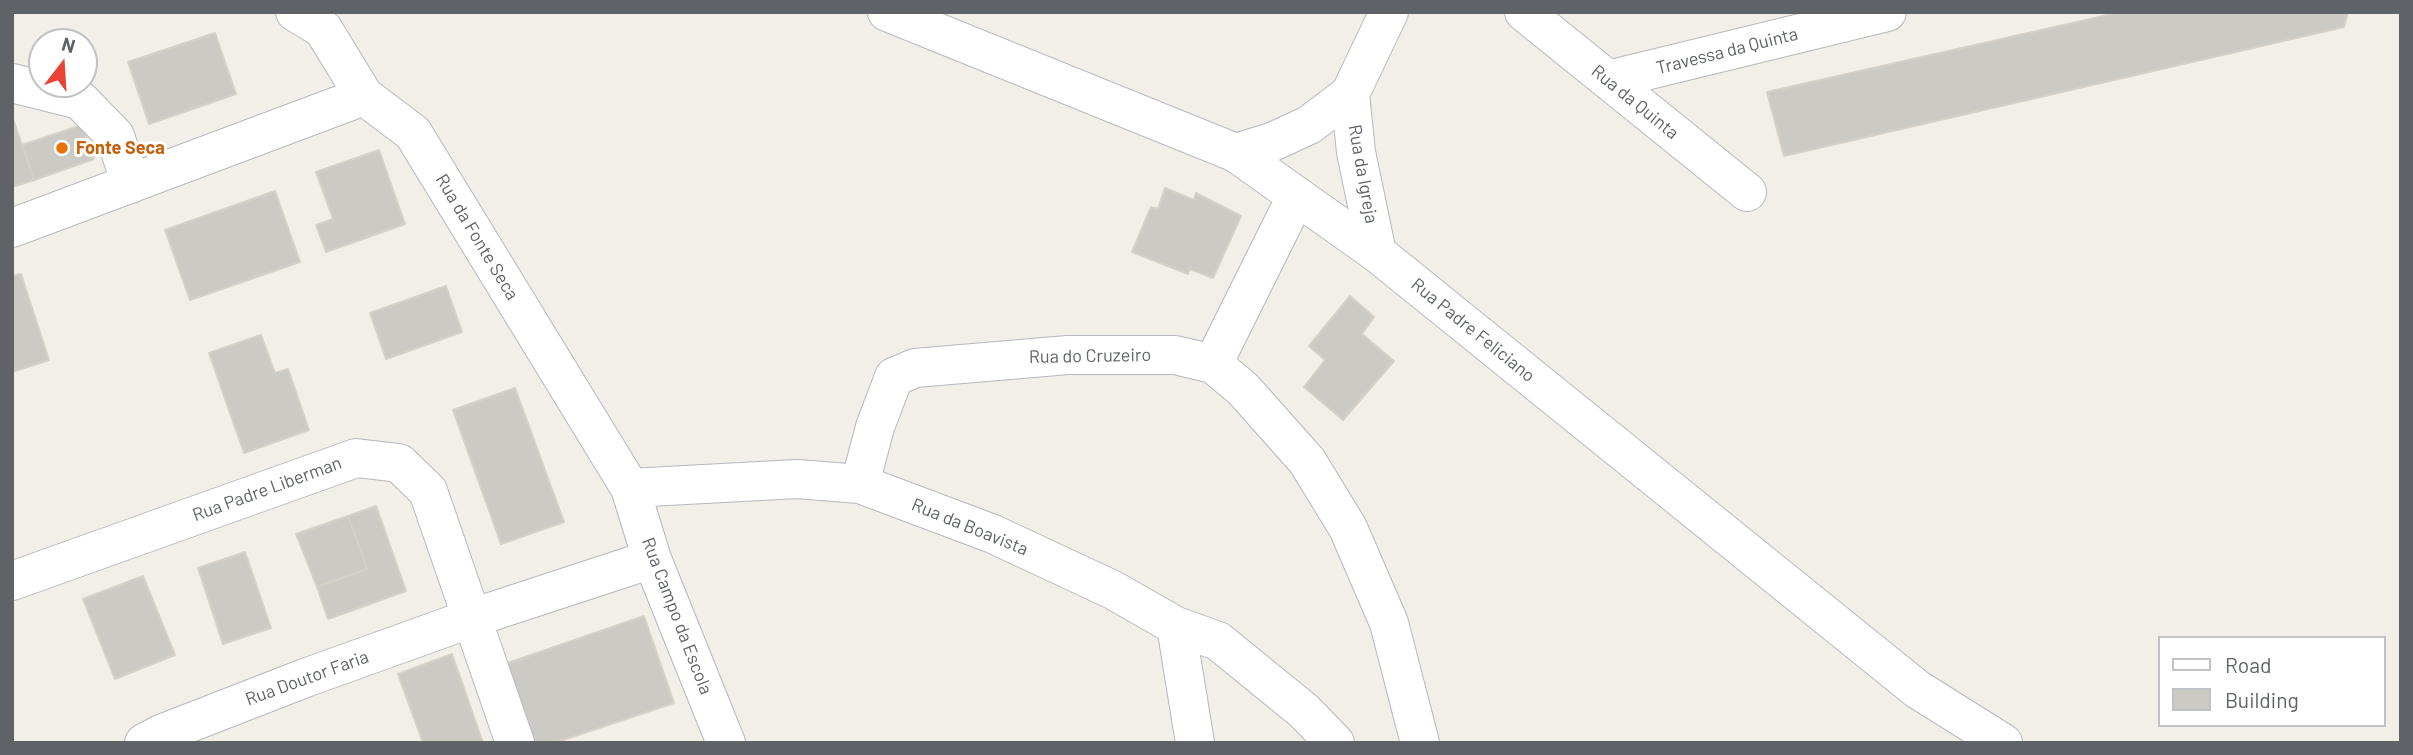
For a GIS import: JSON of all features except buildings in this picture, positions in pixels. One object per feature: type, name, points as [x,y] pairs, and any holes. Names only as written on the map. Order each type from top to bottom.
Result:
[{"type":"street","name":"Rua da Fonte Seca","points":[[295,12],[323,29],[364,96],[413,133],[631,488]]},
{"type":"street","name":"Rua Padre Feliciano","points":[[887,12],[1236,153],[1377,253],[1917,689],[2003,743]]},
{"type":"street","name":"Rua da Igreja","points":[[1236,153],[1272,142],[1309,125],[1350,94],[1389,12]]},
{"type":"street","name":"Rua da Quinta","points":[[1524,12],[1746,192]]},
{"type":"street","name":"Travessa da Quinta","points":[[1608,80],[1886,12]]},
{"type":"street","points":[[12,83],[80,100],[116,136],[131,184]]},
{"type":"street","name":"Rua da Igreja","points":[[1350,94],[1356,152],[1377,253]]},
{"type":"street","points":[[12,228],[364,96]]},
{"type":"street","points":[[1298,197],[1213,364],[1243,389],[1307,461],[1348,528],[1389,623],[1420,743]]},
{"type":"street","name":"Rua do Cruzeiro","points":[[860,484],[874,427],[894,377],[915,368],[1068,355],[1175,355],[1213,364]]},
{"type":"street","name":"Rua Padre Liberman","points":[[12,581],[356,457],[399,463],[428,491],[515,743]]},
{"type":"street","name":"Rua da Boavista","points":[[631,488],[797,479],[860,484],[993,534],[1113,590],[1176,626],[1217,641],[1304,711],[1335,743]]},
{"type":"street","name":"Rua Campo da Escola","points":[[631,488],[652,559],[726,743]]},
{"type":"street","name":"Rua Doutor Faria","points":[[144,743],[293,683],[472,618],[652,559]]},
{"type":"street","points":[[1176,626],[1195,743]]},
{"type":"place","name":"Fonte Seca","points":[[62,148]]}]
